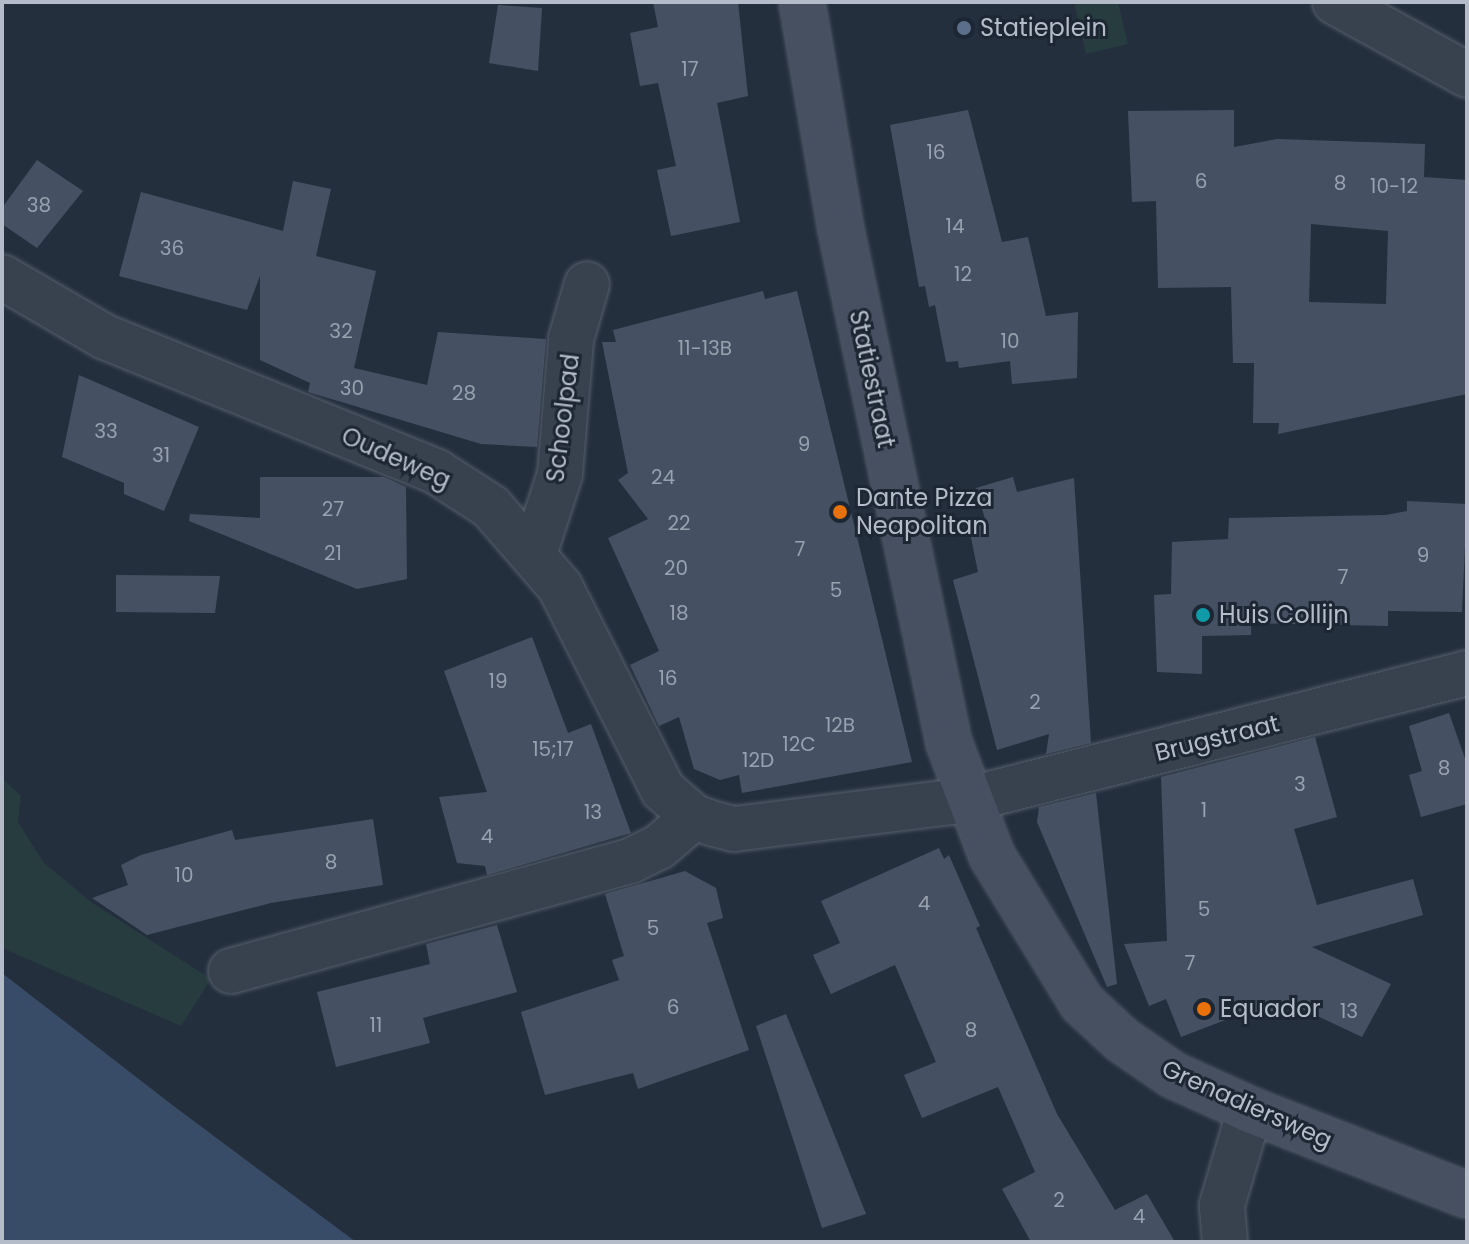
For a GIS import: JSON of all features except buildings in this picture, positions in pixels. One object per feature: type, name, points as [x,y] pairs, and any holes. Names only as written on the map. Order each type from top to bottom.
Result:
[{"type":"main road","name":"Statiestraat","points":[[802,2],[841,230],[949,743],[966,800]]},
{"type":"main road","name":"Grenadiersweg","points":[[966,800],[992,856],[1082,1003],[1173,1075],[1250,1110],[1467,1195]]},
{"type":"street","points":[[1335,2],[1467,75]]},
{"type":"street","name":"Oudeweg","points":[[2,277],[105,337],[437,472],[491,507],[535,551],[560,587],[663,790],[694,817],[734,829],[966,800]]},
{"type":"street","name":"Schoolpad","points":[[535,551],[560,474],[571,339],[587,284]]},
{"type":"street","name":"Brugstraat","points":[[966,800],[1467,673]]},
{"type":"street","points":[[231,971],[630,861],[659,847],[694,817]]},
{"type":"street","points":[[1225,1242],[1222,1205],[1250,1110]]},
{"type":"green space","points":[[1074,2],[1118,2],[1128,44],[1086,54]]},
{"type":"green space","points":[[2,778],[21,796],[18,822],[44,863],[91,902],[211,979],[181,1026],[2,948]]},
{"type":"water","points":[[2,973],[171,1104],[356,1242],[2,1242]]},
{"type":"place","name":"Statieplein","points":[[964,28]]},
{"type":"place","name":"Dante Pizza Neapolitan","points":[[840,512]]},
{"type":"place","name":"Huis Collijn","points":[[1203,615]]},
{"type":"place","name":"Equador","points":[[1204,1009]]}]
